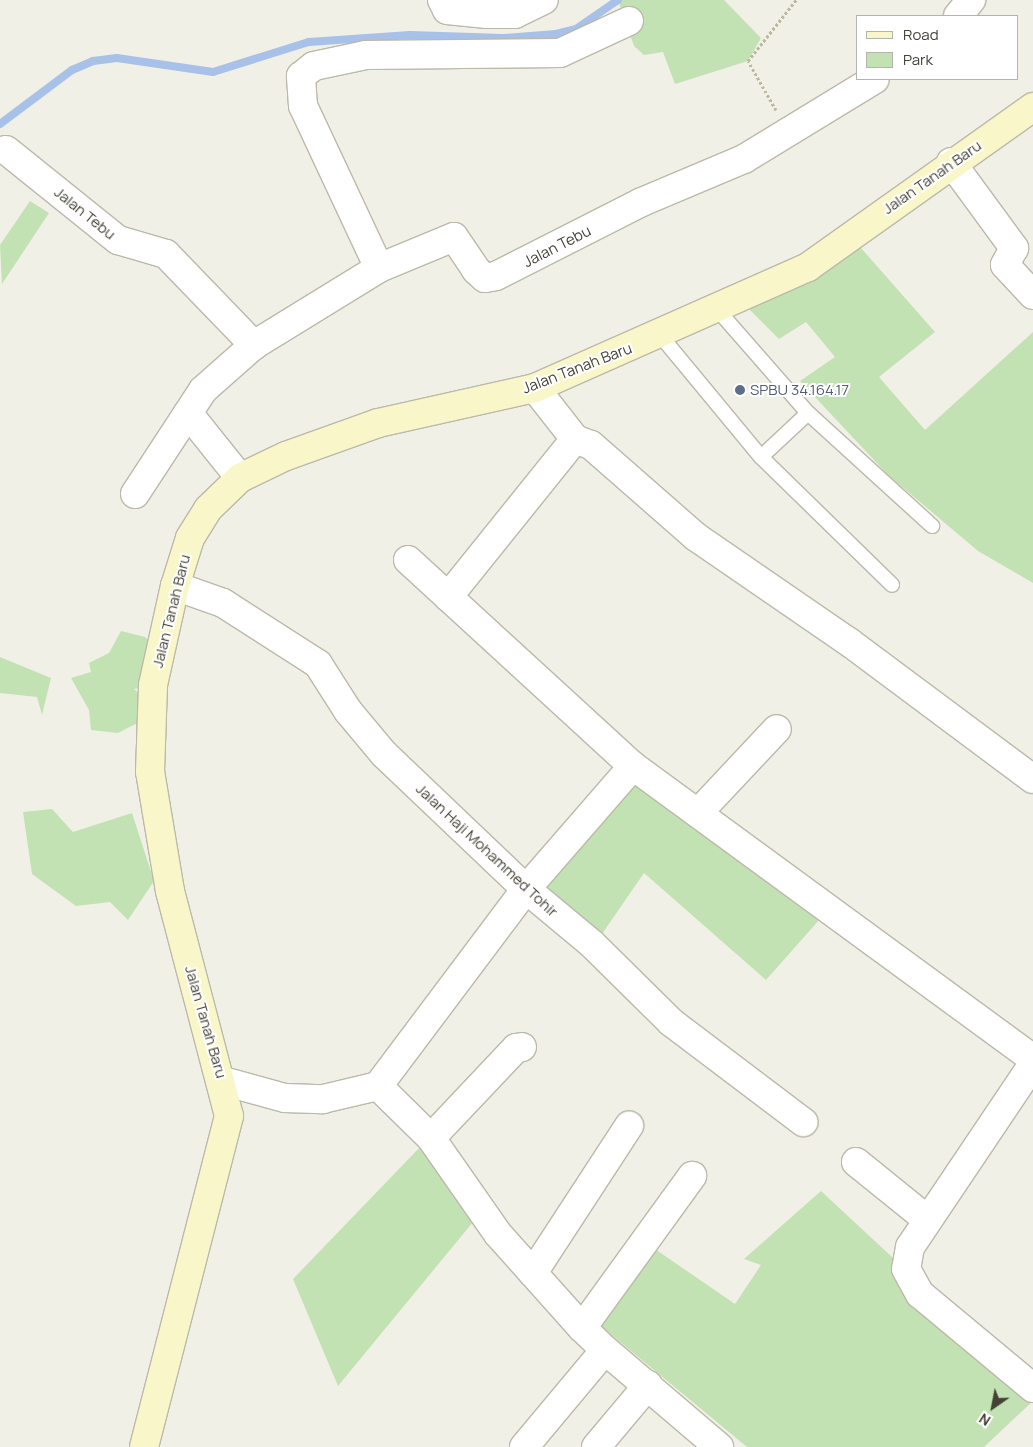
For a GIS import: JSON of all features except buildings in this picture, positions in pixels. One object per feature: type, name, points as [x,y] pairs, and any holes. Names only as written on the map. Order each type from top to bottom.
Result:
[{"type":"main road","name":"Jalan Tanah Baru","points":[[144,1447],[229,1116],[223,1081],[170,891],[150,772],[153,685],[175,586],[190,538],[208,509],[235,472],[378,423],[535,388],[660,335],[808,267],[951,162],[1033,107]]},
{"type":"street","points":[[442,0],[447,10],[487,14],[515,14],[544,0]]},
{"type":"street","points":[[959,15],[971,0]]},
{"type":"street","points":[[380,268],[303,106],[300,76],[314,66],[366,55],[560,53],[629,21]]},
{"type":"street","name":"Jalan Tebu","points":[[135,494],[196,423],[204,390],[254,345],[380,268],[454,237],[476,270],[485,278],[496,276],[642,202],[744,159],[873,80]]},
{"type":"street","name":"Jalan Tebu","points":[[6,150],[118,240],[166,254],[254,345]]},
{"type":"street","points":[[951,162],[1014,248],[1005,265],[1033,295]]},
{"type":"street","points":[[535,388],[575,439],[591,445],[696,537],[849,642],[1033,779]]},
{"type":"street","points":[[196,423],[235,472]]},
{"type":"street","points":[[448,597],[575,439]]},
{"type":"street","points":[[408,560],[633,766],[1033,1059]]},
{"type":"street","name":"Jalan Haji Mohammed Tohir","points":[[175,586],[223,603],[318,664],[348,711],[384,754],[526,889],[592,944],[671,1022],[803,1122]]},
{"type":"street","points":[[698,813],[777,729]]},
{"type":"street","points":[[223,1081],[285,1098],[323,1099],[378,1086],[526,889],[633,766]]},
{"type":"street","points":[[431,1138],[516,1048],[522,1047]]},
{"type":"street","points":[[1033,1064],[910,1247],[906,1269],[920,1294],[1033,1388]]},
{"type":"street","points":[[378,1086],[431,1138],[498,1234],[582,1328],[605,1350],[719,1447]]},
{"type":"street","points":[[533,1273],[629,1126]]},
{"type":"street","points":[[856,1162],[928,1220]]},
{"type":"street","points":[[582,1328],[692,1176]]},
{"type":"street","points":[[524,1447],[605,1350]]},
{"type":"street","points":[[596,1447],[648,1385]]},
{"type":"lane","points":[[716,308],[808,413],[932,526]]},
{"type":"lane","points":[[660,335],[761,457],[892,586]]},
{"type":"lane","points":[[761,457],[808,413]]},
{"type":"path","points":[[789,131],[748,61],[796,0]]},
{"type":"green space","points":[[618,0],[724,0],[761,38],[748,61],[675,84],[663,52],[644,55],[634,46]]},
{"type":"green space","points":[[30,201],[49,213],[2,284],[0,245]]},
{"type":"green space","points":[[854,240],[935,332],[879,377],[925,430],[1033,332],[1033,583],[978,551],[888,475],[800,381],[835,357],[806,322],[779,339],[749,309]]},
{"type":"green space","points":[[121,631],[145,637],[172,664],[163,684],[134,689],[152,705],[151,716],[118,733],[91,730],[89,710],[71,678],[91,672],[89,663],[109,653]]},
{"type":"green space","points":[[0,657],[51,678],[42,715],[37,697],[0,693]]},
{"type":"green space","points":[[641,774],[820,919],[766,980],[644,873],[602,934],[544,888]]},
{"type":"green space","points":[[52,809],[73,832],[132,813],[154,881],[128,920],[110,902],[76,906],[32,874],[23,812]]},
{"type":"green space","points":[[423,1144],[478,1216],[338,1386],[293,1279]]},
{"type":"green space","points":[[821,1191],[1033,1388],[1033,1401],[984,1447],[747,1447],[596,1322],[655,1249],[735,1304],[761,1265],[744,1259]]},
{"type":"waterway","points":[[0,124],[72,70],[93,61],[117,58],[213,72],[309,42],[410,35],[504,38],[556,34],[576,29],[618,0]]},
{"type":"place","name":"SPBU 34.164.17","points":[[740,390]]}]
